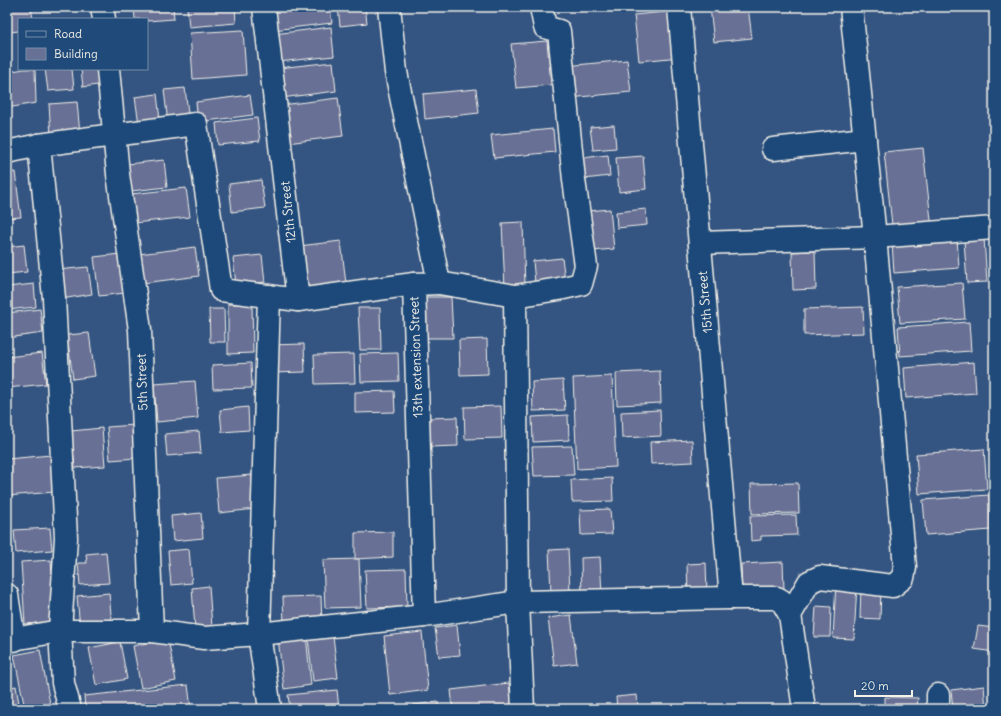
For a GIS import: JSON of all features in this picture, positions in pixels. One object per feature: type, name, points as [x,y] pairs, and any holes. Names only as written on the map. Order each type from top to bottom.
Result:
[{"type":"street","points":[[102,7],[104,18]]},
{"type":"street","name":"12th Street","points":[[264,7],[298,300]]},
{"type":"street","points":[[389,7],[396,72],[439,283]]},
{"type":"street","name":"13th extension Street","points":[[424,616],[414,284],[439,283],[515,296],[581,284],[586,266],[574,180],[559,31],[545,27],[541,7]]},
{"type":"street","name":"15th Street","points":[[679,7],[731,598]]},
{"type":"street","points":[[790,615],[809,582],[820,577],[893,586],[903,578],[905,567],[875,237],[851,7]]},
{"type":"street","name":"5th Street","points":[[108,70],[114,135],[129,260],[140,330],[152,631]]},
{"type":"street","points":[[7,152],[39,145],[196,124],[221,290],[298,300],[414,284]]},
{"type":"street","points":[[773,149],[865,139]]},
{"type":"street","points":[[39,145],[54,298],[65,530],[60,631],[63,683],[70,709]]},
{"type":"street","points":[[700,243],[875,237],[994,228]]},
{"type":"street","points":[[269,296],[259,634],[270,709]]},
{"type":"street","points":[[515,296],[518,602],[524,709]]},
{"type":"street","points":[[7,594],[10,640],[60,631],[152,631],[204,638],[259,634],[424,616],[518,602],[776,598],[782,601],[790,615],[804,709]]},
{"type":"building","points":[[7,7],[31,7],[33,18],[18,18],[18,31],[10,32]]},
{"type":"building","points":[[134,7],[173,7],[174,19],[148,21],[148,18],[135,18]]},
{"type":"building","points":[[187,7],[235,7],[236,23],[189,27]]},
{"type":"building","points":[[271,7],[330,7],[332,23],[273,30]]},
{"type":"building","points":[[338,7],[365,7],[367,23],[340,26]]},
{"type":"building","points":[[710,7],[748,7],[752,38],[714,42]]},
{"type":"building","points":[[675,11],[680,57],[639,61],[634,15]]},
{"type":"building","points":[[331,27],[334,56],[278,62],[274,34]]},
{"type":"building","points":[[243,30],[246,75],[193,79],[190,33]]},
{"type":"building","points":[[547,41],[551,85],[516,88],[511,44]]},
{"type":"building","points":[[627,60],[631,92],[569,98],[566,66]]},
{"type":"building","points":[[333,62],[336,91],[281,98],[278,68]]},
{"type":"building","points":[[35,70],[36,103],[7,108],[7,72]]},
{"type":"building","points":[[45,70],[72,70],[74,89],[48,91]]},
{"type":"building","points":[[81,70],[103,70],[105,84],[83,87]]},
{"type":"building","points":[[185,88],[189,121],[168,123],[164,90]]},
{"type":"building","points":[[476,89],[479,113],[425,119],[423,94]]},
{"type":"building","points":[[157,94],[161,129],[140,131],[135,97]]},
{"type":"building","points":[[250,95],[253,115],[198,122],[196,102]]},
{"type":"building","points":[[338,98],[343,136],[287,143],[282,105]]},
{"type":"building","points":[[77,102],[80,134],[51,137],[49,104]]},
{"type":"building","points":[[257,118],[260,141],[218,145],[216,123]]},
{"type":"building","points":[[614,125],[616,148],[593,150],[590,127]]},
{"type":"building","points":[[553,129],[555,152],[494,158],[491,135]]},
{"type":"building","points":[[923,148],[932,229],[893,234],[884,152]]},
{"type":"building","points":[[608,155],[610,176],[584,179],[582,158]]},
{"type":"building","points":[[643,156],[646,189],[619,192],[616,158]]},
{"type":"building","points":[[164,160],[167,187],[131,191],[128,164]]},
{"type":"building","points":[[15,172],[21,217],[7,218],[7,173]]},
{"type":"building","points":[[261,180],[265,208],[232,212],[229,184]]},
{"type":"building","points":[[186,188],[190,217],[134,223],[131,194]]},
{"type":"building","points":[[610,209],[614,249],[592,251],[588,211]]},
{"type":"building","points":[[646,209],[647,225],[617,228],[616,212]]},
{"type":"building","points":[[523,222],[525,288],[505,289],[502,223]]},
{"type":"building","points":[[957,238],[959,268],[894,273],[892,242]]},
{"type":"building","points":[[984,238],[987,282],[967,283],[964,240]]},
{"type":"building","points":[[991,238],[994,238],[994,276]]},
{"type":"building","points":[[341,241],[346,284],[304,289],[299,246]]},
{"type":"building","points":[[24,245],[27,272],[7,274],[7,247]]},
{"type":"building","points":[[195,247],[199,276],[143,283],[139,254]]},
{"type":"building","points":[[815,251],[816,289],[793,290],[792,252]]},
{"type":"building","points":[[120,254],[125,293],[99,296],[94,257]]},
{"type":"building","points":[[262,255],[265,282],[236,285],[233,258]]},
{"type":"building","points":[[562,258],[565,280],[535,283],[533,261]]},
{"type":"building","points":[[88,267],[92,294],[61,299],[57,270]]},
{"type":"building","points":[[962,283],[965,319],[900,323],[897,287]]},
{"type":"building","points":[[34,284],[36,307],[7,310],[7,287]]},
{"type":"building","points":[[426,297],[451,297],[453,338],[427,338]]},
{"type":"building","points":[[228,304],[252,304],[253,353],[228,354]]},
{"type":"building","points":[[863,307],[864,333],[804,335],[804,309]]},
{"type":"building","points":[[358,308],[380,308],[381,350],[360,350]]},
{"type":"building","points":[[40,309],[43,333],[7,338],[7,313]]},
{"type":"building","points":[[209,309],[224,309],[225,342],[210,342]]},
{"type":"building","points":[[969,322],[971,351],[900,356],[898,327]]},
{"type":"building","points":[[89,333],[95,376],[73,379],[67,335]]},
{"type":"building","points":[[487,339],[488,374],[460,375],[459,340]]},
{"type":"building","points":[[304,344],[305,372],[271,373],[270,345]]},
{"type":"building","points":[[42,353],[46,384],[7,388],[7,357]]},
{"type":"building","points":[[398,353],[399,381],[361,382],[360,354]]},
{"type":"building","points":[[354,354],[355,383],[315,384],[314,355]]},
{"type":"building","points":[[974,362],[976,393],[906,398],[904,368]]},
{"type":"building","points":[[251,363],[252,388],[213,389],[212,365]]},
{"type":"building","points":[[660,371],[661,403],[617,405],[616,373]]},
{"type":"building","points":[[612,376],[616,467],[577,469],[573,378]]},
{"type":"building","points":[[563,380],[565,410],[533,411],[532,382]]},
{"type":"building","points":[[195,381],[198,418],[157,422],[154,384]]},
{"type":"building","points":[[394,391],[395,412],[355,413],[355,392]]},
{"type":"building","points":[[501,406],[502,438],[465,439],[464,407]]},
{"type":"building","points":[[248,407],[249,430],[222,432],[220,410]]},
{"type":"building","points":[[660,410],[661,436],[622,438],[621,412]]},
{"type":"building","points":[[568,415],[569,440],[533,442],[532,417]]},
{"type":"building","points":[[457,417],[458,446],[429,447],[429,418]]},
{"type":"building","points":[[135,425],[137,458],[110,460],[107,427]]},
{"type":"building","points":[[102,428],[105,466],[75,468],[71,431]]},
{"type":"building","points":[[199,431],[201,453],[167,456],[165,434]]},
{"type":"building","points":[[692,440],[693,462],[651,464],[650,442]]},
{"type":"building","points":[[572,446],[574,475],[534,476],[532,447]]},
{"type":"building","points":[[984,449],[987,489],[919,494],[916,454]]},
{"type":"building","points":[[51,455],[54,492],[7,496],[7,459]]},
{"type":"building","points":[[252,475],[255,509],[219,513],[216,478]]},
{"type":"building","points":[[612,478],[613,501],[572,502],[571,480]]},
{"type":"building","points":[[798,483],[799,513],[752,514],[751,484]]},
{"type":"building","points":[[989,495],[991,530],[926,535],[923,500]]},
{"type":"building","points":[[610,509],[612,534],[581,535],[580,510]]},
{"type":"building","points":[[201,513],[203,538],[173,541],[171,516]]},
{"type":"building","points":[[796,515],[797,535],[761,536],[761,540],[751,541],[750,516]]},
{"type":"building","points":[[50,528],[52,550],[16,553],[14,530]]},
{"type":"building","points":[[393,532],[393,557],[355,559],[355,533]]},
{"type":"building","points":[[189,549],[192,583],[171,585],[168,551]]},
{"type":"building","points":[[568,549],[570,591],[551,592],[549,550]]},
{"type":"building","points":[[106,552],[109,583],[80,585],[78,563],[87,563],[86,554]]},
{"type":"building","points":[[600,557],[602,594],[582,595],[581,558]]},
{"type":"building","points":[[359,559],[361,607],[325,608],[323,560]]},
{"type":"building","points":[[51,560],[55,622],[25,624],[21,562]]},
{"type":"building","points":[[783,562],[784,590],[742,591],[741,564]]},
{"type":"building","points":[[706,563],[707,594],[688,594],[687,564]]},
{"type":"building","points":[[406,569],[407,607],[367,608],[365,570]]},
{"type":"building","points":[[836,583],[857,584],[854,639],[833,638]]},
{"type":"building","points":[[209,586],[212,627],[195,629],[192,588]]},
{"type":"building","points":[[861,587],[881,588],[880,619],[860,618]]},
{"type":"building","points":[[109,593],[112,625],[80,628],[77,596]]},
{"type":"building","points":[[321,596],[322,624],[284,625],[283,597]]},
{"type":"building","points":[[816,606],[831,607],[830,637],[814,637]]},
{"type":"building","points":[[571,615],[577,663],[554,666],[548,618]]},
{"type":"building","points":[[457,625],[460,655],[439,657],[435,628]]},
{"type":"building","points":[[978,626],[994,628],[994,652],[974,649]]},
{"type":"building","points":[[422,632],[428,690],[390,695],[384,636]]},
{"type":"building","points":[[306,635],[311,685],[284,689],[278,638]]},
{"type":"building","points":[[333,636],[338,678],[313,681],[308,638]]},
{"type":"building","points":[[168,639],[176,681],[141,688],[133,646]]},
{"type":"building","points":[[120,642],[127,679],[96,685],[89,648]]},
{"type":"building","points":[[40,650],[51,709],[25,709],[14,655]]},
{"type":"building","points":[[509,683],[512,709],[453,709],[451,690]]},
{"type":"building","points":[[188,685],[191,709],[85,709],[84,696]]},
{"type":"building","points":[[16,686],[20,709],[7,709],[7,688]]},
{"type":"building","points":[[984,686],[986,709],[953,709],[951,690]]},
{"type":"building","points":[[337,690],[339,709],[290,709],[288,695]]},
{"type":"building","points":[[637,695],[638,709],[617,709],[616,697]]},
{"type":"building","points":[[885,697],[918,698],[917,709],[885,709]]},
{"type":"building","points":[[438,702],[439,709],[414,709],[413,705]]}]
